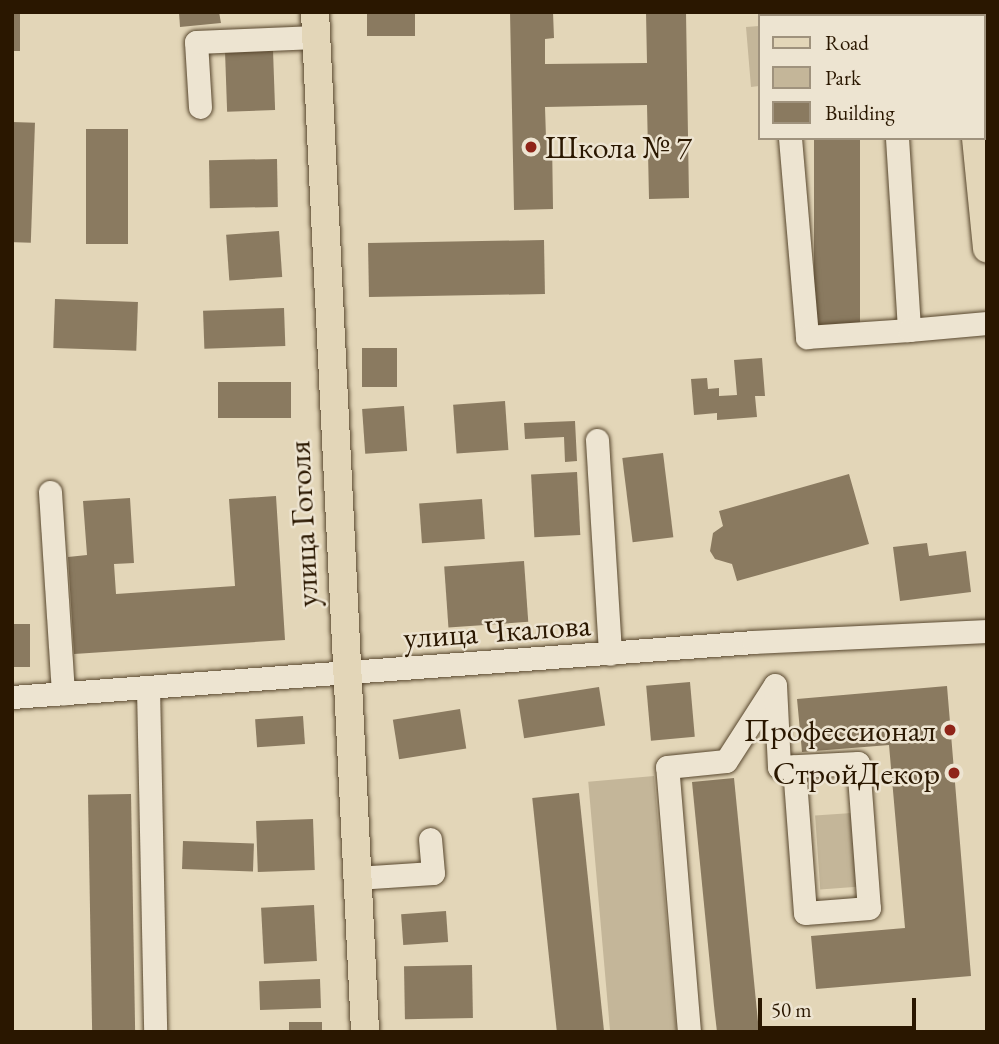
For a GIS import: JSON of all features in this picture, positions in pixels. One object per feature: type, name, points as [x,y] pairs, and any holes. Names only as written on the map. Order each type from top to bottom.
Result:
[{"type":"main road","name":"улица Гоголя","points":[[315,25],[344,674],[365,1032]]},
{"type":"main road","points":[[976,140],[987,248]]},
{"type":"street","points":[[200,107],[196,42],[315,25]]},
{"type":"street","points":[[790,140],[807,337],[987,323]]},
{"type":"street","points":[[897,140],[909,330]]},
{"type":"street","points":[[597,440],[610,654]]},
{"type":"street","points":[[50,492],[62,694]]},
{"type":"street","name":"улица Чкалова","points":[[12,698],[610,654],[987,631]]},
{"type":"street","points":[[689,1032],[667,767],[726,761],[775,685],[779,767],[794,766],[858,763],[869,908],[805,913],[794,766]]},
{"type":"street","points":[[148,688],[155,1032]]},
{"type":"street","points":[[356,878],[433,873],[430,839]]},
{"type":"green space","points":[[758,26],[758,86],[751,87],[746,27]]},
{"type":"green space","points":[[654,776],[676,1032],[610,1032],[588,782]]},
{"type":"green space","points":[[852,813],[857,887],[820,889],[815,816]]},
{"type":"building","points":[[12,12],[20,12],[20,51],[12,51]]},
{"type":"building","points":[[179,12],[219,12],[221,23],[180,27]]},
{"type":"building","points":[[367,12],[415,12],[415,36],[367,36]]},
{"type":"building","points":[[510,12],[553,12],[554,38],[545,39],[545,64],[647,63],[646,12],[686,12],[689,198],[649,199],[647,105],[545,107],[546,138],[552,138],[553,209],[514,210]]},
{"type":"building","points":[[807,12],[853,12],[853,14]]},
{"type":"building","points":[[273,50],[275,110],[227,112],[225,52]]},
{"type":"building","points":[[12,122],[35,123],[31,243],[12,242]]},
{"type":"building","points":[[86,129],[128,129],[128,244],[86,244]]},
{"type":"building","points":[[814,140],[860,140],[860,328],[814,328]]},
{"type":"building","points":[[277,159],[278,207],[210,208],[209,160]]},
{"type":"building","points":[[279,231],[282,277],[229,281],[226,235]]},
{"type":"building","points":[[544,240],[545,294],[369,297],[368,243]]},
{"type":"building","points":[[55,299],[138,302],[136,351],[53,348]]},
{"type":"building","points":[[284,308],[285,346],[204,349],[203,311]]},
{"type":"building","points":[[362,348],[397,348],[397,387],[362,387]]},
{"type":"building","points":[[762,358],[765,396],[755,396],[757,417],[717,420],[717,413],[694,415],[691,379],[707,378],[708,389],[719,388],[719,396],[737,395],[734,360]]},
{"type":"building","points":[[218,382],[291,382],[291,418],[218,418]]},
{"type":"building","points":[[505,401],[508,450],[457,454],[453,405]]},
{"type":"building","points":[[404,406],[407,451],[365,454],[362,409]]},
{"type":"building","points":[[575,421],[577,461],[565,462],[564,437],[525,439],[524,423]]},
{"type":"building","points":[[663,453],[673,537],[633,542],[622,458]]},
{"type":"building","points":[[577,472],[580,535],[534,537],[531,474]]},
{"type":"building","points":[[849,474],[869,544],[737,581],[732,564],[715,559],[710,551],[713,533],[723,526],[719,511]]},
{"type":"building","points":[[276,496],[285,640],[74,654],[68,557],[87,555],[83,501],[130,498],[134,563],[114,564],[116,594],[235,586],[229,499]]},
{"type":"building","points":[[482,499],[485,539],[422,543],[419,503]]},
{"type":"building","points":[[927,543],[929,556],[966,551],[971,592],[900,601],[893,547]]},
{"type":"building","points":[[524,561],[528,622],[448,627],[444,567]]},
{"type":"building","points":[[12,624],[30,624],[30,667],[12,667]]},
{"type":"building","points":[[690,682],[695,737],[651,741],[646,686]]},
{"type":"building","points":[[947,686],[971,976],[816,989],[811,936],[905,928],[889,745],[802,752],[797,699]]},
{"type":"building","points":[[599,687],[605,726],[524,738],[518,700]]},
{"type":"building","points":[[460,709],[466,749],[399,759],[393,720]]},
{"type":"building","points":[[303,716],[305,744],[257,747],[255,719]]},
{"type":"building","points":[[734,778],[759,1032],[717,1032],[714,1006],[692,782]]},
{"type":"building","points":[[579,793],[604,1032],[557,1032],[532,798]]},
{"type":"building","points":[[131,794],[135,1032],[92,1032],[88,795]]},
{"type":"building","points":[[313,819],[315,870],[258,872],[256,821]]},
{"type":"building","points":[[183,841],[254,843],[253,871],[182,869]]},
{"type":"building","points":[[314,905],[317,961],[264,964],[261,908]]},
{"type":"building","points":[[446,911],[448,942],[403,945],[401,914]]},
{"type":"building","points":[[472,965],[473,1018],[405,1019],[404,966]]},
{"type":"building","points":[[320,979],[321,1008],[260,1010],[259,981]]},
{"type":"building","points":[[289,1022],[322,1022],[322,1032],[289,1032]]},
{"type":"place","name":"Школа № 7","points":[[531,147]]},
{"type":"place","name":"Профессионал","points":[[950,730]]},
{"type":"place","name":"СтройДекор","points":[[954,773]]}]
